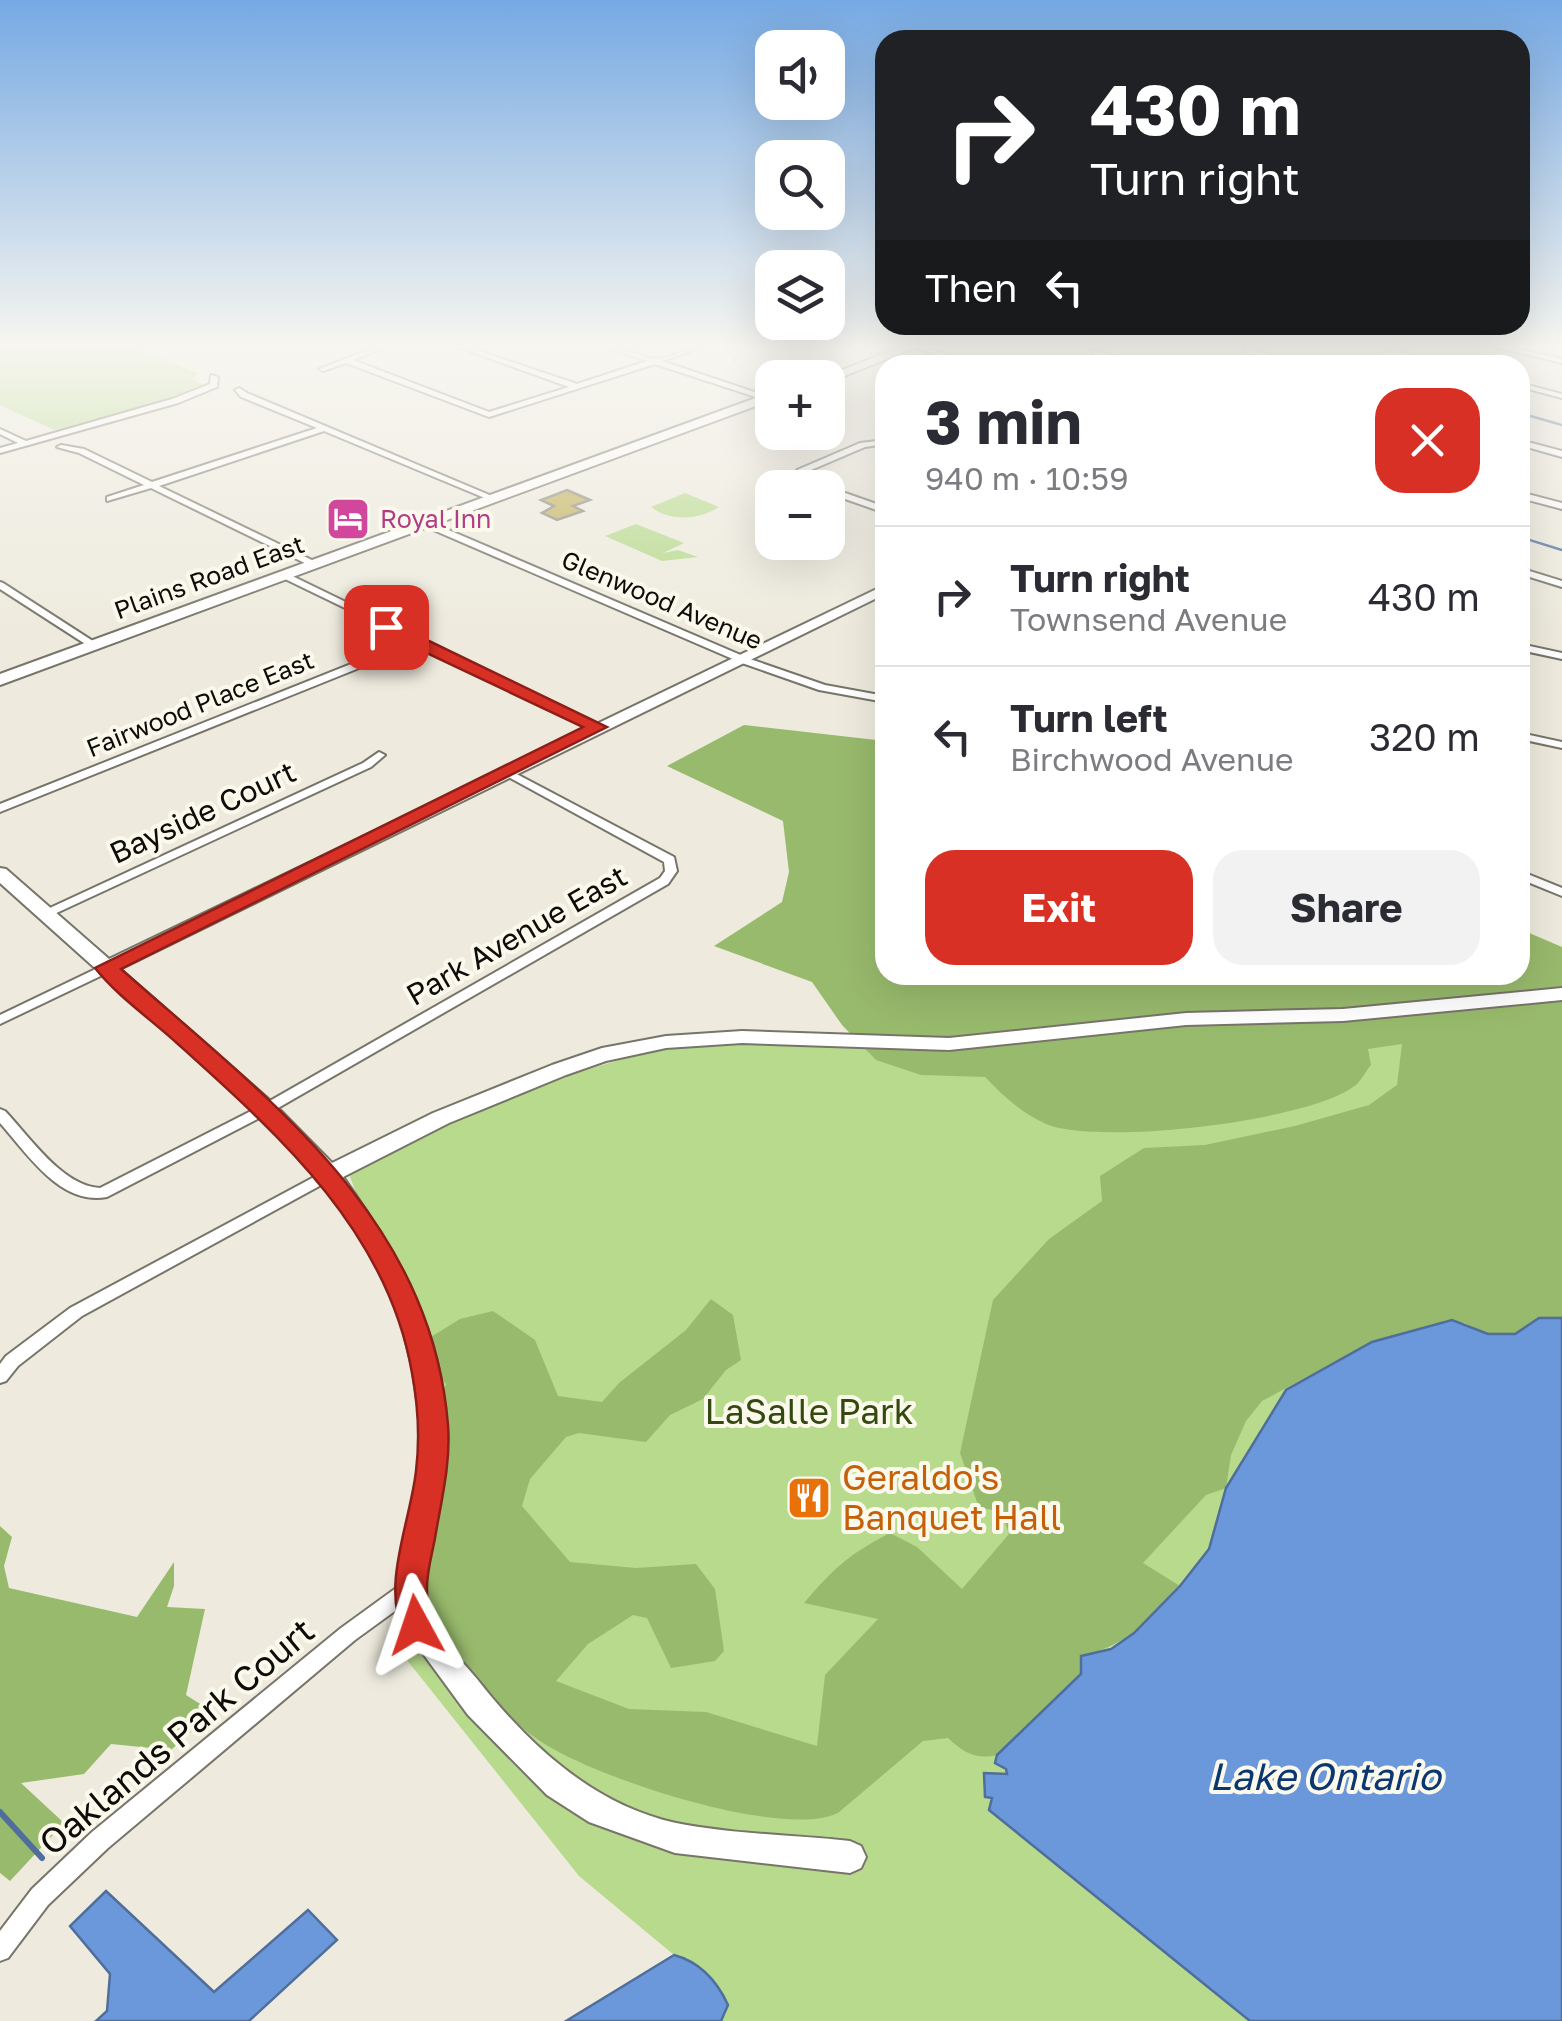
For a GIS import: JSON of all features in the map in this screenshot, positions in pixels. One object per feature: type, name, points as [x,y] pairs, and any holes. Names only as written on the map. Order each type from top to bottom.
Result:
[{"type":"main road","name":"Plains Road East","points":[[0,680],[652,440]]},
{"type":"street","points":[[18,440],[25,444]]},
{"type":"street","points":[[0,451],[38,440]]},
{"type":"street","points":[[110,499],[288,440]]},
{"type":"street","points":[[356,440],[494,498]]},
{"type":"street","points":[[805,470],[875,443]]},
{"type":"street","points":[[1530,445],[1562,454]]},
{"type":"street","points":[[61,447],[81,451],[315,565]]},
{"type":"street","points":[[845,496],[875,506]]},
{"type":"street","points":[[1530,498],[1562,506]]},
{"type":"street","name":"Glenwood Avenue","points":[[427,524],[738,658],[802,682],[875,697]]},
{"type":"street","points":[[1530,574],[1562,584]]},
{"type":"street","points":[[286,576],[598,727]]},
{"type":"street","points":[[0,586],[94,645]]},
{"type":"street","points":[[0,1020],[875,593]]},
{"type":"street","name":"Fairwood Place East","points":[[0,808],[416,642]]},
{"type":"street","points":[[1530,650],[1562,656]]},
{"type":"street","points":[[1530,738],[1562,746]]},
{"type":"street","name":"Bayside Court","points":[[45,913],[367,765],[378,754]]},
{"type":"street","name":"Park Avenue East","points":[[266,1110],[664,881],[671,871],[670,860],[656,851],[505,771]]},
{"type":"street","points":[[0,873],[266,1110],[329,1174],[376,1241],[410,1308],[426,1371],[434,1428],[431,1473],[410,1589],[416,1625],[437,1656],[525,1755],[558,1785],[586,1802],[675,1838],[850,1857]]},
{"type":"street","points":[[1530,879],[1562,892]]},
{"type":"street","points":[[0,1376],[76,1312],[329,1174],[441,1118],[602,1055],[666,1042],[742,1037],[950,1044],[1186,1019],[1343,1015],[1562,994]]},
{"type":"street","points":[[0,1114],[72,1188],[91,1195],[114,1189],[266,1110]]},
{"type":"street","name":"Oaklands Park Court","points":[[0,1950],[40,1897],[100,1840],[348,1634],[410,1589]]},
{"type":"green space","points":[[685,493],[719,507],[685,518],[651,507]]},
{"type":"green space","points":[[636,524],[684,543],[663,553],[678,550],[698,557],[662,561],[605,536]]},
{"type":"green space","points":[[744,725],[875,740],[875,985],[1530,985],[1530,933],[1562,947],[1562,1318],[1539,1318],[1515,1334],[1488,1334],[1464,1323],[1372,1342],[1262,1401],[1246,1421],[1231,1455],[1226,1488],[1206,1495],[1143,1563],[1180,1586],[1147,1620],[1125,1638],[1081,1656],[1081,1674],[997,1755],[970,1754],[948,1738],[923,1741],[838,1813],[811,1819],[733,1812],[688,1801],[566,1756],[519,1725],[422,1632],[405,1609],[396,1587],[402,1548],[440,1493],[432,1417],[446,1384],[422,1356],[421,1343],[460,1319],[493,1311],[535,1340],[558,1396],[602,1402],[619,1383],[686,1330],[711,1299],[733,1315],[741,1360],[726,1370],[703,1399],[670,1415],[646,1442],[579,1433],[566,1437],[530,1479],[522,1506],[570,1562],[636,1568],[696,1564],[715,1589],[724,1651],[715,1661],[671,1668],[647,1618],[633,1615],[588,1644],[556,1681],[629,1709],[706,1712],[817,1746],[825,1675],[878,1619],[804,1603],[853,1555],[890,1533],[917,1547],[962,1589],[1009,1534],[1001,1511],[979,1508],[960,1453],[993,1300],[1049,1239],[1102,1201],[1100,1176],[1144,1148],[1205,1145],[1369,1105],[1397,1085],[1402,1044],[1368,1049],[1371,1065],[1357,1084],[1334,1097],[1254,1119],[1156,1131],[1073,1130],[1046,1124],[1013,1104],[985,1077],[921,1075],[876,1060],[842,1025],[812,982],[714,946],[782,902],[789,872],[783,821],[667,766]]},
{"type":"green space","name":"LaSalle Park","points":[[1533,1003],[1562,1318],[1539,1318],[1488,1334],[1464,1323],[1226,1488],[1209,1549],[1180,1586],[1134,1633],[1079,1666],[1081,1674],[997,1755],[1007,1775],[985,1773],[993,1797],[1250,2021],[721,2021],[726,2013],[688,1959],[674,1955],[579,1876],[387,1635],[425,1608],[425,1325],[381,1231],[359,1201],[349,1174],[434,1128],[563,1077],[659,1048],[735,1043],[875,1049]]},
{"type":"green space","points":[[0,1526],[12,1537],[4,1566],[9,1588],[137,1617],[174,1562],[174,1586],[167,1607],[205,1609],[186,1695],[213,1712],[171,1750],[111,1744],[84,1774],[21,1783],[64,1823],[10,1881],[0,1873]]},
{"type":"water","name":"Lake Ontario","points":[[1539,1318],[1562,1318],[1562,2021],[1250,2021],[989,1810],[992,1798],[985,1797],[984,1773],[1007,1774],[1006,1769],[995,1763],[997,1755],[1081,1674],[1081,1656],[1111,1649],[1134,1633],[1180,1586],[1209,1549],[1226,1488],[1286,1390],[1372,1342],[1452,1320],[1488,1334],[1515,1334]]},
{"type":"water","points":[[106,1891],[214,1992],[308,1910],[337,1940],[249,2021],[96,2021],[107,2011],[110,1974],[70,1926]]},
{"type":"water","points":[[674,1955],[700,1968],[719,1988],[728,2005],[721,2021],[566,2021]]},
{"type":"building","points":[[567,490],[590,500],[573,506],[583,511],[557,520],[542,513],[554,506],[541,500]]},
{"type":"waterway","points":[[1530,540],[1562,550]]},
{"type":"waterway","points":[[0,1812],[42,1858]]},
{"type":"place","name":"Royal Inn","points":[[348,519]]},
{"type":"place","name":"Geraldo's Banquet Hall","points":[[809,1498]]},
{"type":"route","points":[[386,627],[598,727],[106,968],[266,1110],[329,1174],[376,1241],[410,1308],[426,1371],[434,1428],[431,1473],[410,1589],[416,1625]]}]
